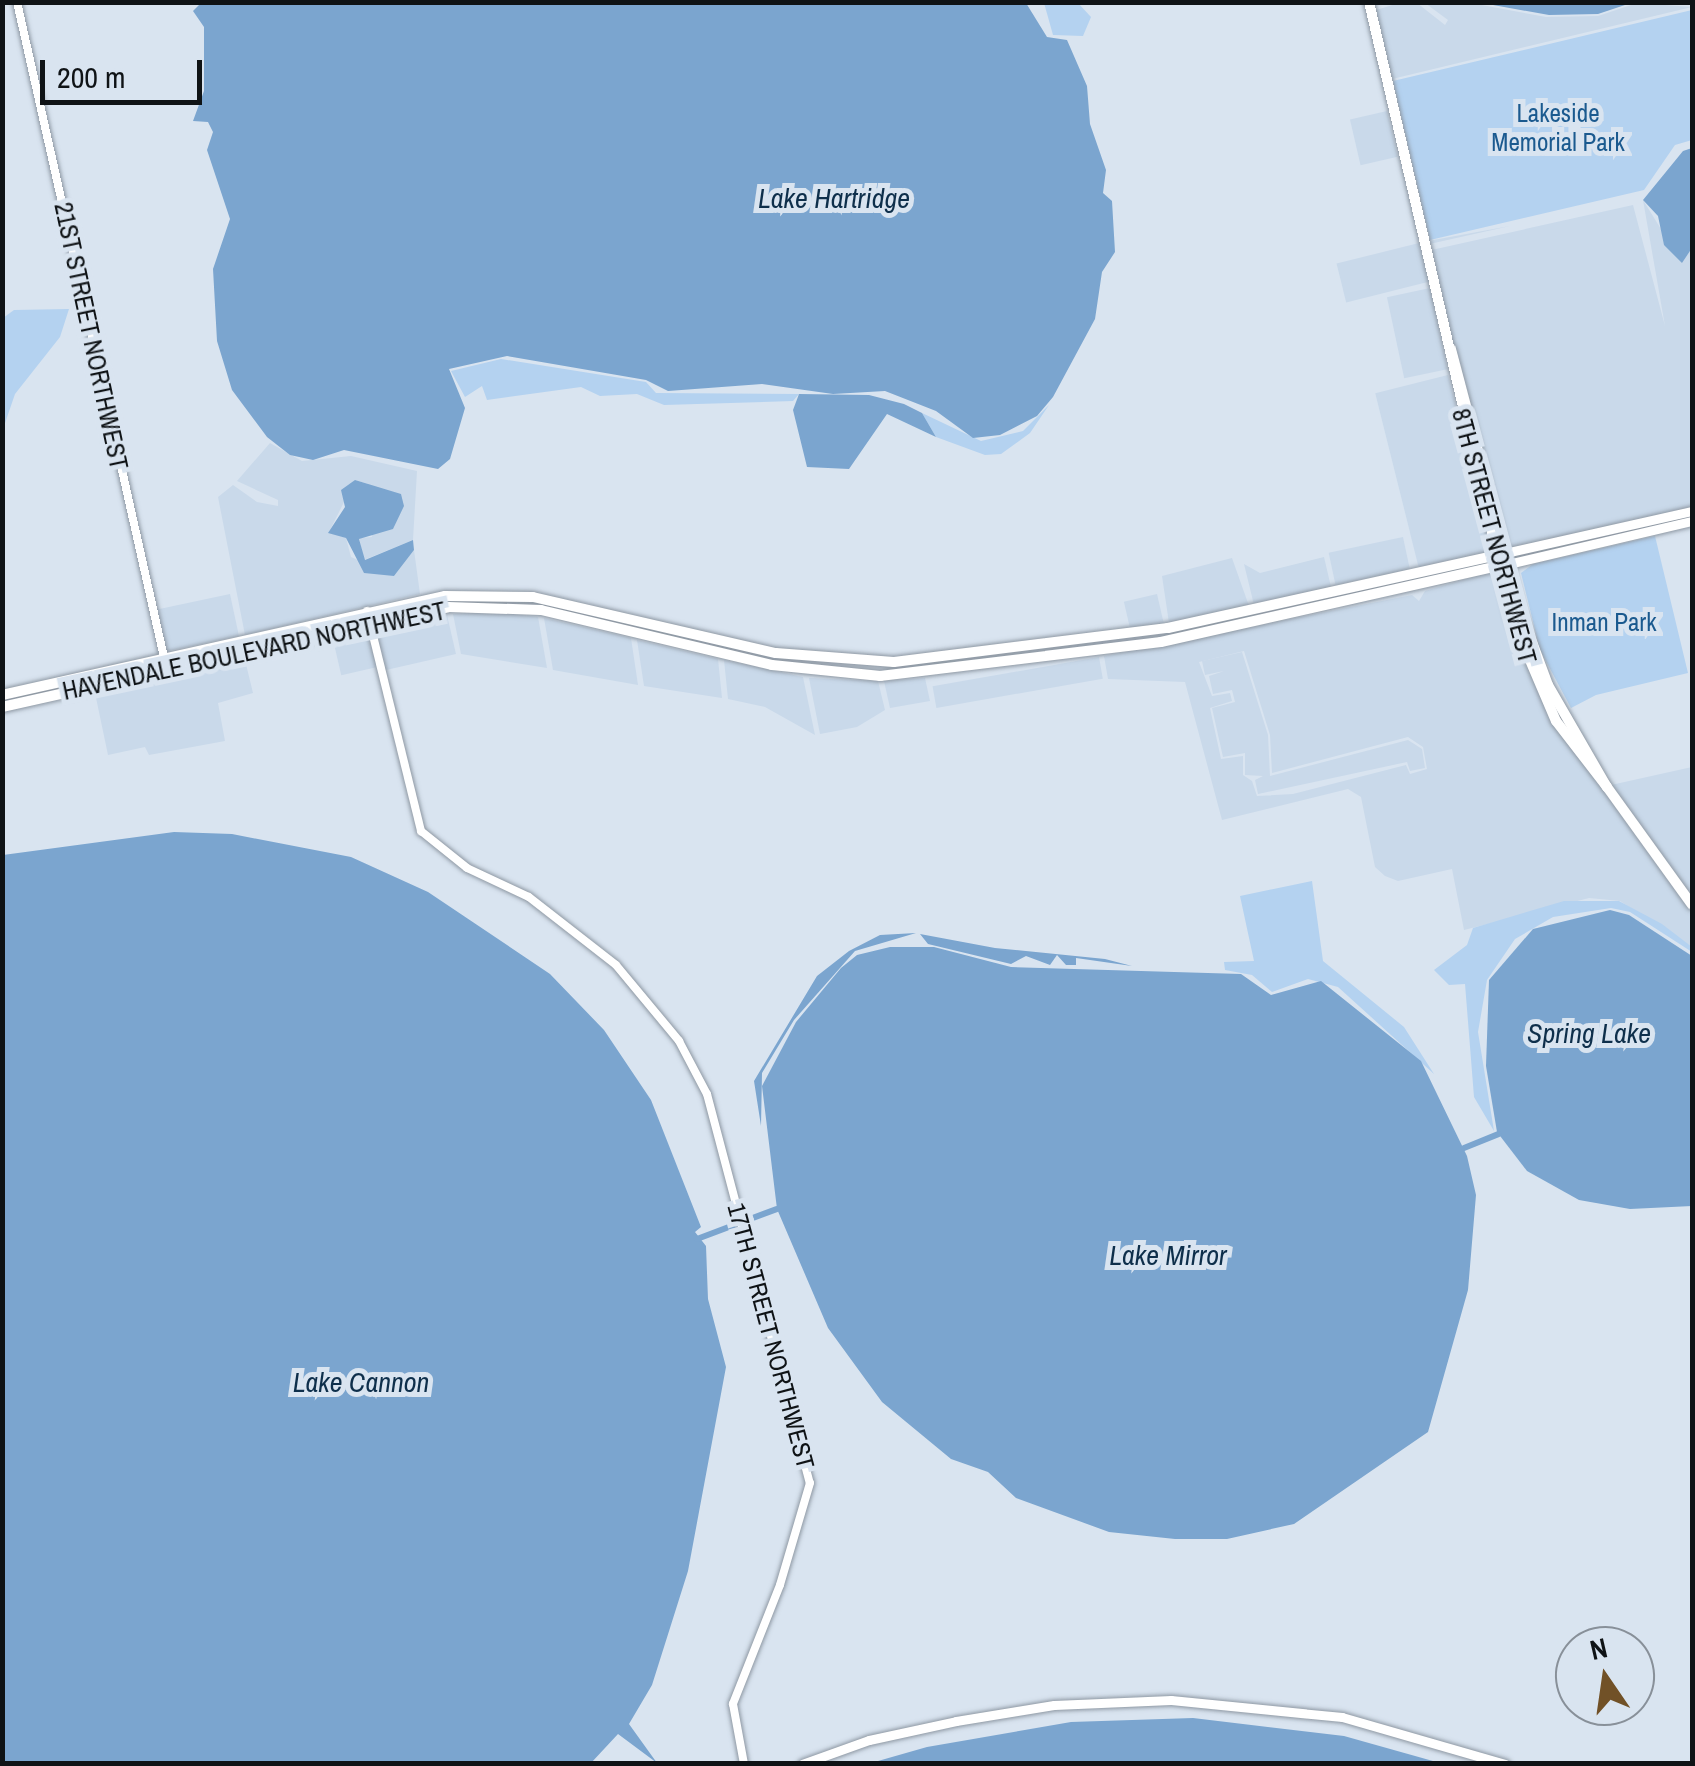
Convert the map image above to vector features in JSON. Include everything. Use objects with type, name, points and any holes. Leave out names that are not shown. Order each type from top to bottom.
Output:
[{"type":"main road","name":"8TH STREET NORTHWEST","points":[[1369,2],[1423,248],[1534,678],[1566,737],[1691,903]]},
{"type":"main road","name":"8TH STREET NORTHWEST","points":[[1454,370],[1472,416],[1502,560],[1524,626],[1562,714],[1607,787]]},
{"type":"main road","points":[[1502,560],[1692,511]]},
{"type":"main road","points":[[1502,560],[1692,521]]},
{"type":"main road","name":"HAVENDALE BOULEVARD NORTHWEST","points":[[368,617],[448,607],[514,606],[806,671],[880,676],[1100,652],[1407,588],[1502,560]]},
{"type":"main road","name":"HAVENDALE BOULEVARD NORTHWEST","points":[[2,707],[444,596],[533,597],[776,653],[865,663],[1123,635],[1502,560]]},
{"type":"main road","points":[[1335,591],[1338,603]]},
{"type":"main road","points":[[1252,610],[1256,622]]},
{"type":"main road","points":[[1100,652],[1123,635]]},
{"type":"main road","points":[[1062,657],[1103,638]]},
{"type":"main road","points":[[806,671],[865,663]]},
{"type":"main road","name":"HAVENDALE BOULEVARD NORTHWEST","points":[[2,695],[165,664]]},
{"type":"main road","points":[[1534,678],[1562,714]]},
{"type":"main road","points":[[802,1764],[869,1740],[956,1720],[1054,1706],[1171,1700],[1342,1717],[1505,1764]]},
{"type":"street","name":"21ST STREET NORTHWEST","points":[[18,2],[82,315],[165,664]]},
{"type":"street","name":"17TH STREET NORTHWEST","points":[[368,617],[416,823],[444,852],[530,897],[595,947],[648,1001],[701,1077],[810,1482],[780,1585],[733,1704],[744,1764]]},
{"type":"shaded area","name":"Lake Hartridge","points":[[201,3],[1026,3],[1047,37],[1067,40],[1087,86],[1090,124],[1106,170],[1103,193],[1112,201],[1115,252],[1102,272],[1095,319],[1053,397],[1037,416],[1000,435],[973,438],[936,411],[885,391],[833,394],[762,384],[668,391],[646,380],[507,356],[449,369],[465,408],[450,459],[438,469],[344,450],[313,460],[290,455],[267,437],[232,390],[217,341],[213,269],[230,219],[207,150],[213,132],[208,122],[193,121],[204,91],[204,27],[193,11]]},
{"type":"shaded area","points":[[1399,3],[1417,3],[1445,25],[1448,20],[1425,3],[1471,3],[1546,17],[1598,16],[1637,3],[1692,7],[1392,79],[1428,241],[1510,226],[1425,245],[1373,11]]},
{"type":"shaded area","points":[[1482,3],[1631,3],[1598,14],[1549,15]]},
{"type":"shaded area","points":[[1387,111],[1398,157],[1361,165],[1350,120]]},
{"type":"shaded area","points":[[1692,148],[1692,248],[1682,263],[1664,245],[1658,216],[1643,200],[1683,151]]},
{"type":"shaded area","points":[[1643,200],[1682,263],[1692,248],[1692,509],[1507,550],[1427,251],[1633,205],[1665,326]]},
{"type":"shaded area","points":[[1419,243],[1429,282],[1346,302],[1337,264]]},
{"type":"shaded area","points":[[1430,288],[1447,369],[1404,378],[1387,297]]},
{"type":"shaded area","points":[[1448,375],[1492,552],[1419,570],[1375,393]]},
{"type":"shaded area","points":[[799,394],[869,395],[904,404],[922,413],[936,437],[887,414],[849,469],[807,467],[793,410]]},
{"type":"shaded area","points":[[270,443],[302,461],[351,456],[417,471],[413,540],[364,560],[359,538],[372,537],[368,484],[355,480],[329,532],[346,538],[351,557],[394,576],[414,550],[420,594],[245,635],[218,497],[233,485],[257,502],[278,506],[278,500],[237,481]]},
{"type":"shaded area","points":[[355,480],[401,494],[404,506],[393,529],[359,539],[365,560],[413,540],[414,550],[394,576],[364,573],[346,538],[328,533],[345,507],[341,490]]},
{"type":"shaded area","points":[[1403,537],[1410,569],[1336,585],[1329,553]]},
{"type":"shaded area","points":[[1324,557],[1331,587],[1254,605],[1244,564],[1260,573]]},
{"type":"shaded area","points":[[1232,558],[1249,606],[1169,623],[1162,576]]},
{"type":"shaded area","points":[[1497,570],[1545,707],[1692,910],[1692,947],[1620,901],[1589,898],[1464,930],[1452,869],[1398,881],[1385,876],[1375,867],[1361,797],[1348,789],[1222,820],[1185,682],[1108,679],[1104,656],[1412,595],[1419,601],[1425,591]],"holes":[[[1244,651],[1270,735],[1272,773],[1408,737],[1423,747],[1427,769],[1410,774],[1406,765],[1293,794],[1257,796],[1252,781],[1243,775],[1243,756],[1221,759],[1210,708],[1232,701],[1230,693],[1212,696],[1199,662]]]},
{"type":"shaded area","points":[[230,594],[239,636],[164,652],[155,610]]},
{"type":"shaded area","points":[[1157,594],[1164,624],[1131,632],[1124,602]]},
{"type":"shaded area","points":[[499,612],[538,617],[547,668],[461,654],[453,614]]},
{"type":"shaded area","points":[[447,615],[456,654],[384,671],[375,632]]},
{"type":"shaded area","points":[[544,618],[631,638],[638,685],[553,670]]},
{"type":"shaded area","points":[[369,631],[377,667],[341,675],[333,639]]},
{"type":"shaded area","points":[[637,640],[718,659],[722,698],[644,686]]},
{"type":"shaded area","points":[[1242,652],[1268,735],[1270,776],[1408,740],[1422,749],[1425,768],[1410,771],[1407,762],[1258,794],[1255,780],[1263,776],[1245,775],[1245,753],[1223,757],[1212,708],[1235,702],[1232,690],[1213,694],[1209,676],[1224,671],[1205,675],[1202,661]]},
{"type":"shaded area","points":[[1099,657],[1103,679],[936,708],[933,686]]},
{"type":"shaded area","points":[[245,660],[253,693],[218,703],[225,741],[149,755],[145,747],[108,755],[95,693]]},
{"type":"shaded area","points":[[724,660],[803,677],[815,735],[765,707],[728,699]]},
{"type":"shaded area","points":[[809,678],[878,681],[885,710],[857,727],[820,734]]},
{"type":"shaded area","points":[[925,678],[930,701],[890,708],[884,681]]},
{"type":"shaded area","points":[[1692,767],[1692,900],[1611,785]]},
{"type":"shaded area","name":"Lake Cannon","points":[[174,832],[232,834],[351,857],[428,892],[550,974],[604,1030],[651,1100],[701,1227],[695,1232],[706,1246],[708,1299],[726,1367],[688,1571],[652,1685],[629,1724],[657,1763],[618,1734],[591,1763],[3,1763],[3,855]]},
{"type":"shaded area","name":"Spring Lake","points":[[1610,910],[1629,915],[1692,956],[1692,1206],[1630,1209],[1579,1200],[1527,1171],[1497,1132],[1486,1066],[1489,980],[1533,929]]},
{"type":"shaded area","points":[[916,933],[855,951],[794,1020],[762,1073],[761,1126],[754,1081],[817,976],[849,951],[880,935]]},
{"type":"shaded area","points":[[920,934],[1132,966],[1076,958],[1076,965],[1066,965],[1057,955],[1050,965],[1026,956],[1011,964],[928,944]]},
{"type":"shaded area","name":"Lake Mirror","points":[[890,947],[934,947],[1011,967],[1241,974],[1271,995],[1321,981],[1421,1061],[1467,1156],[1476,1195],[1468,1290],[1428,1432],[1294,1524],[1227,1539],[1175,1539],[1109,1532],[1016,1498],[988,1472],[951,1459],[882,1402],[828,1328],[777,1209],[762,1086],[796,1022],[841,968],[857,955]]},
{"type":"shaded area","points":[[1193,1718],[1344,1736],[1440,1763],[871,1763],[927,1747],[1071,1722]]},
{"type":"green space","points":[[1044,3],[1078,3],[1091,17],[1083,36],[1053,35]]},
{"type":"green space","name":"Lakeside Memorial Park","points":[[1692,10],[1692,140],[1675,145],[1644,190],[1430,240],[1393,81]]},
{"type":"green space","points":[[69,309],[60,337],[15,394],[3,429],[3,318],[14,310]]},
{"type":"green space","points":[[501,359],[646,382],[656,393],[799,394],[793,401],[664,405],[637,394],[600,396],[581,387],[487,400],[482,386],[465,397],[451,371]]},
{"type":"green space","points":[[1049,405],[1030,433],[1001,454],[985,455],[936,437],[922,413],[981,441],[1023,431]]},
{"type":"green space","name":"Inman Park","points":[[1655,536],[1688,673],[1596,695],[1571,708],[1540,650],[1521,573],[1533,564]]},
{"type":"green space","points":[[1312,881],[1323,961],[1404,1027],[1434,1074],[1338,987],[1308,979],[1272,992],[1252,975],[1225,970],[1224,962],[1254,961],[1240,896]]},
{"type":"green space","points":[[1564,901],[1619,901],[1662,924],[1692,947],[1692,952],[1630,912],[1611,908],[1553,917],[1515,939],[1487,980],[1478,1032],[1494,1131],[1474,1097],[1465,984],[1449,985],[1434,970],[1467,945],[1473,928]]},
{"type":"waterway","points":[[1464,1148],[1498,1134]]},
{"type":"waterway","points":[[697,1239],[777,1209]]}]
